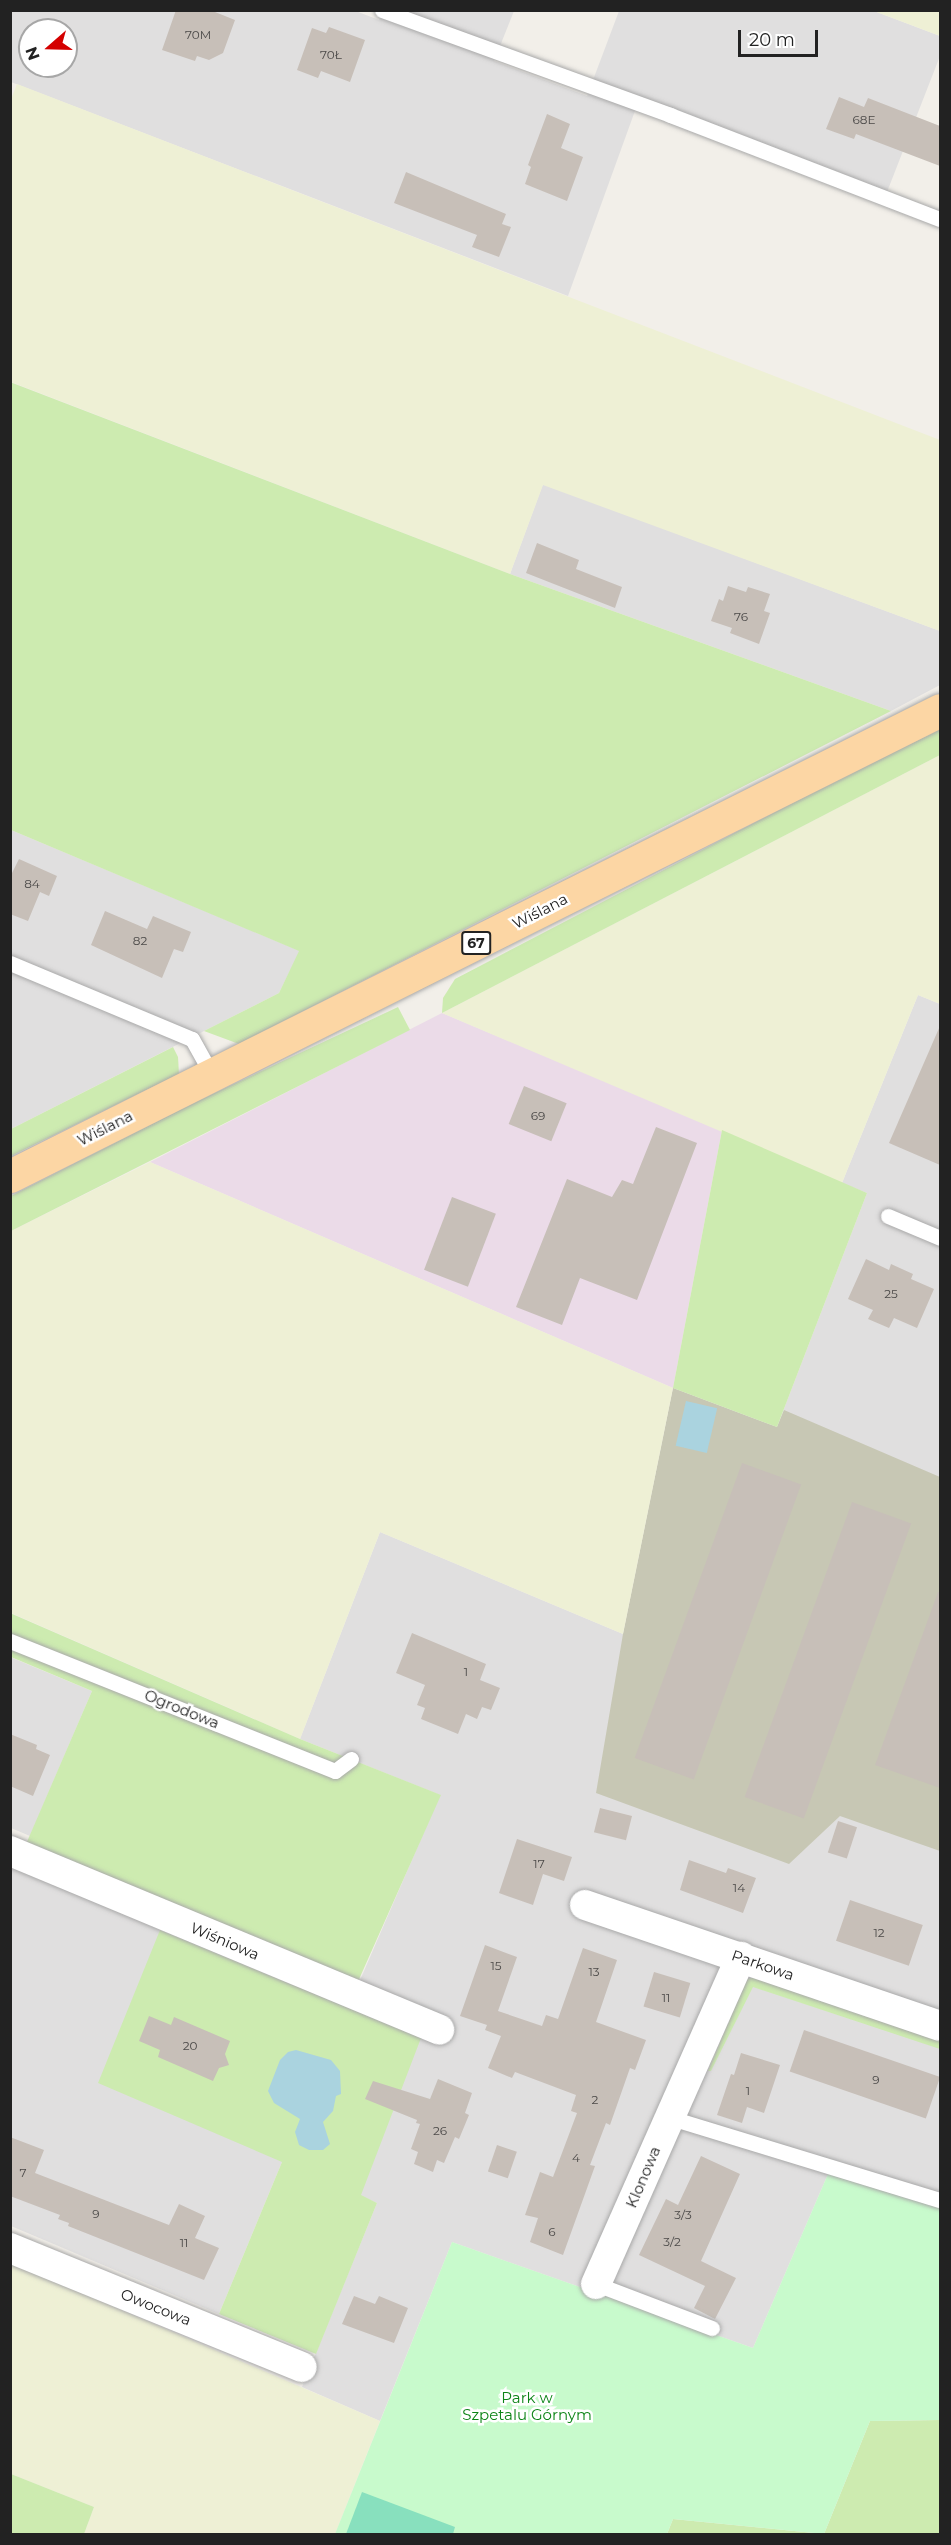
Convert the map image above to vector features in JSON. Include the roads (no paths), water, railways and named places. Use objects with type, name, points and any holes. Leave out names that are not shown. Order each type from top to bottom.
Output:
[{"type":"main road","name":"Wiślana","points":[[10,1176],[940,710]]},
{"type":"street","name":"Wiśniowa","points":[[10,1851],[439,2030]]},
{"type":"street","name":"Parkowa","points":[[585,1905],[940,2026]]},
{"type":"street","name":"Klonowa","points":[[596,2284],[668,2117],[741,1957]]},
{"type":"street","name":"Owocowa","points":[[10,2248],[303,2367]]},
{"type":"lane","points":[[382,10],[670,115],[940,219]]},
{"type":"lane","points":[[10,963],[192,1039],[212,1075]]},
{"type":"lane","points":[[888,1216],[940,1238]]},
{"type":"lane","name":"Ogrodowa","points":[[10,1641],[335,1771],[351,1759]]},
{"type":"lane","points":[[668,2117],[940,2200]]},
{"type":"lane","name":"Klonowa","points":[[596,2284],[711,2328]]},
{"type":"water","points":[[686,1401],[717,1408],[707,1453],[676,1446]]},
{"type":"water","points":[[296,2050],[331,2060],[340,2071],[341,2094],[336,2096],[333,2111],[323,2122],[330,2144],[323,2150],[309,2150],[299,2145],[295,2132],[300,2119],[274,2103],[268,2091],[280,2060],[288,2052]]},
{"type":"park label","name":"Park w Szpetalu Górnym","points":[[527,2406]]}]
